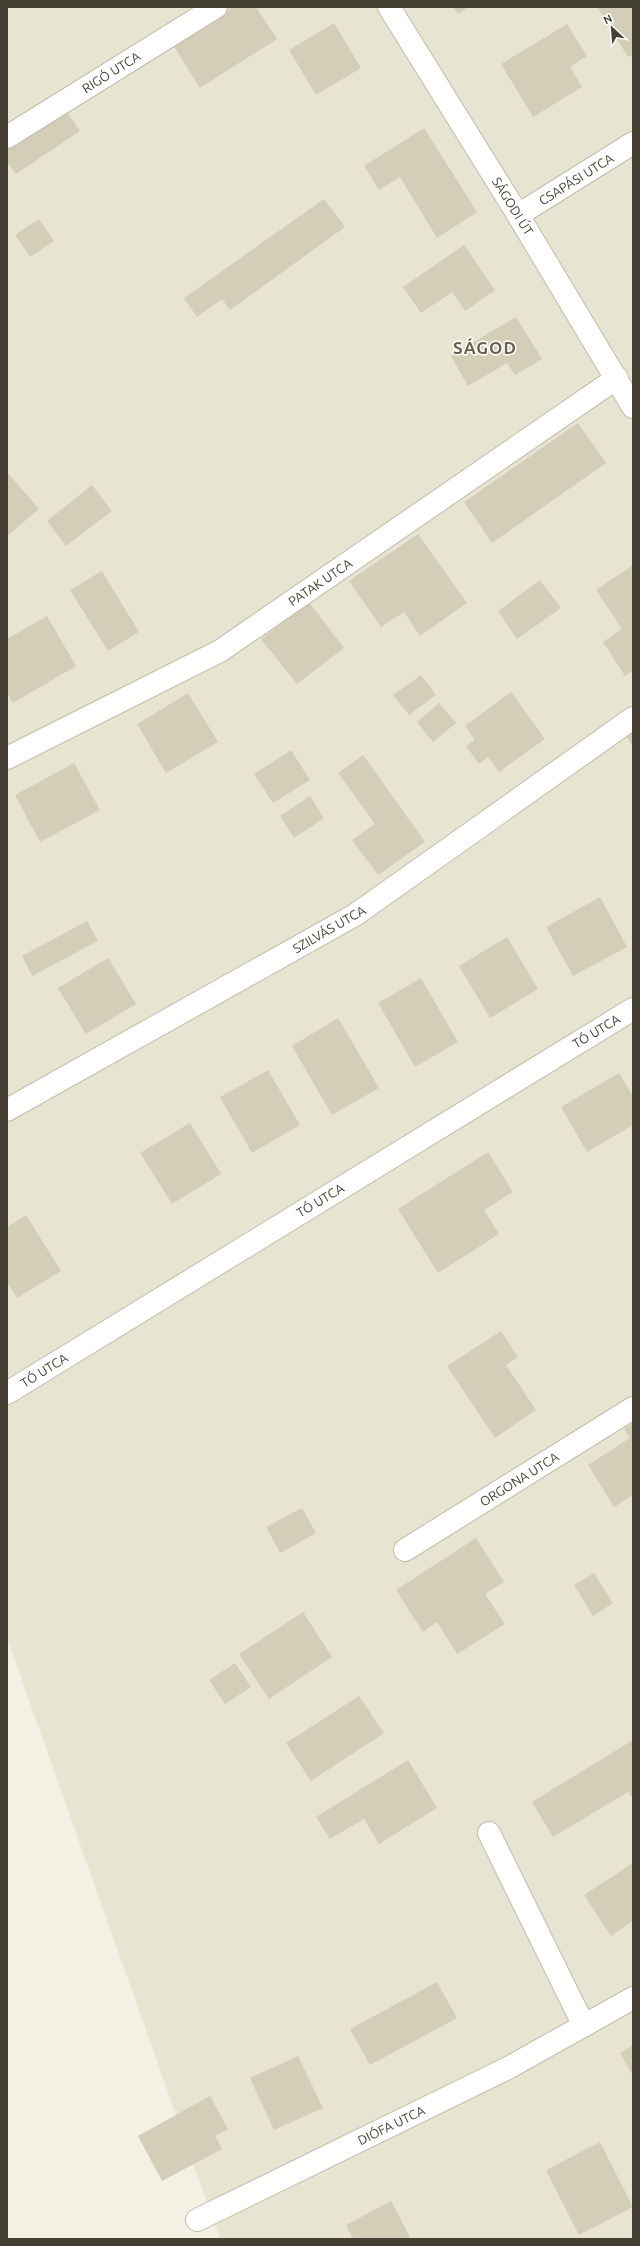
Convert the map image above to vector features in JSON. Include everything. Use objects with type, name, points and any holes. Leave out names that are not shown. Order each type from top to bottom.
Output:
[{"type":"street","name":"RIGÓ UTCA","points":[[7,137],[216,7]]},
{"type":"street","name":"SÁGODI ÚT","points":[[389,7],[518,215],[633,407]]},
{"type":"street","name":"CSAPÁSI UTCA","points":[[518,215],[633,143]]},
{"type":"street","name":"PATAK UTCA","points":[[7,758],[220,650],[616,378]]},
{"type":"street","name":"SZILVÁS UTCA","points":[[7,1110],[356,915],[633,718]]},
{"type":"street","name":"TÓ UTCA","points":[[7,1392],[633,1009]]},
{"type":"street","name":"ORGONA UTCA","points":[[405,1550],[633,1408]]},
{"type":"street","points":[[489,1833],[584,2026]]},
{"type":"street","name":"DIÓFA UTCA","points":[[197,2220],[508,2068],[633,1998]]},
{"type":"shaded area","points":[[7,7],[633,7],[633,2239],[220,2239],[7,1638]]},
{"type":"building","points":[[233,7],[256,7],[277,39],[200,88],[173,45]]},
{"type":"building","points":[[453,7],[468,7],[458,14]]},
{"type":"building","points":[[597,7],[633,7],[633,55],[628,57]]},
{"type":"building","points":[[334,23],[361,68],[316,95],[289,50]]},
{"type":"building","points":[[567,24],[587,56],[570,67],[582,87],[533,117],[501,64]]},
{"type":"building","points":[[66,110],[80,131],[16,174],[7,162],[7,150]]},
{"type":"building","points":[[424,128],[477,212],[437,238],[400,177],[379,190],[364,166]]},
{"type":"building","points":[[324,199],[345,227],[230,310],[222,299],[197,317],[184,298]]},
{"type":"building","points":[[39,219],[54,241],[30,257],[15,235]]},
{"type":"building","points":[[464,245],[495,290],[465,311],[452,292],[421,313],[403,287]]},
{"type":"building","points":[[516,317],[542,359],[515,375],[507,363],[468,386],[451,356]]},
{"type":"building","points":[[578,423],[606,463],[492,543],[464,502]]},
{"type":"building","points":[[7,472],[39,509],[7,536]]},
{"type":"building","points":[[92,485],[112,511],[66,546],[47,521]]},
{"type":"building","points":[[418,534],[467,603],[420,636],[404,612],[381,627],[349,581]]},
{"type":"building","points":[[633,565],[633,671],[625,676],[603,642],[622,629],[596,590]]},
{"type":"building","points":[[102,571],[139,632],[108,651],[70,590]]},
{"type":"building","points":[[540,580],[561,608],[517,639],[498,611]]},
{"type":"building","points":[[309,602],[344,648],[297,684],[261,639]]},
{"type":"building","points":[[47,616],[76,666],[13,703],[7,692],[7,639]]},
{"type":"building","points":[[421,675],[436,695],[409,715],[393,695]]},
{"type":"building","points":[[511,692],[545,739],[499,772],[488,757],[479,764],[466,746],[475,740],[465,726]]},
{"type":"building","points":[[188,693],[218,742],[166,773],[137,724]]},
{"type":"building","points":[[439,703],[456,723],[433,742],[417,722]]},
{"type":"building","points":[[633,728],[633,747],[625,734]]},
{"type":"building","points":[[291,750],[310,780],[273,803],[254,774]]},
{"type":"building","points":[[363,755],[425,842],[378,875],[352,840],[375,824],[338,773]]},
{"type":"building","points":[[74,763],[100,810],[40,842],[15,795]]},
{"type":"building","points":[[310,796],[324,818],[294,838],[280,816]]},
{"type":"building","points":[[600,897],[627,947],[573,976],[546,927]]},
{"type":"building","points":[[87,921],[98,941],[32,976],[22,956]]},
{"type":"building","points":[[507,937],[538,989],[490,1018],[459,966]]},
{"type":"building","points":[[108,958],[136,1004],[86,1034],[58,988]]},
{"type":"building","points":[[421,978],[458,1042],[415,1067],[378,1003]]},
{"type":"building","points":[[338,1018],[379,1088],[332,1115],[292,1046]]},
{"type":"building","points":[[268,1070],[300,1125],[252,1153],[220,1097]]},
{"type":"building","points":[[619,1073],[633,1096],[633,1125],[587,1152],[561,1107]]},
{"type":"building","points":[[190,1123],[221,1174],[172,1204],[140,1153]]},
{"type":"building","points":[[488,1152],[513,1192],[484,1210],[499,1234],[438,1273],[398,1209]]},
{"type":"building","points":[[26,1215],[61,1271],[17,1298],[7,1282],[7,1227]]},
{"type":"building","points":[[501,1331],[518,1357],[506,1365],[536,1410],[495,1438],[447,1366]]},
{"type":"building","points":[[633,1423],[633,1495],[614,1507],[588,1465],[630,1438],[624,1429]]},
{"type":"building","points":[[302,1508],[316,1533],[280,1553],[266,1527]]},
{"type":"building","points":[[476,1538],[504,1582],[485,1594],[505,1624],[457,1654],[437,1622],[423,1632],[396,1590]]},
{"type":"building","points":[[594,1573],[613,1603],[593,1616],[574,1585]]},
{"type":"building","points":[[303,1612],[332,1657],[269,1699],[239,1654]]},
{"type":"building","points":[[235,1663],[251,1687],[225,1704],[209,1680]]},
{"type":"building","points":[[359,1696],[384,1733],[311,1781],[286,1743]]},
{"type":"building","points":[[633,1740],[633,1799],[628,1792],[553,1837],[532,1802]]},
{"type":"building","points":[[408,1760],[437,1808],[379,1844],[364,1819],[330,1839],[316,1817]]},
{"type":"building","points":[[633,1863],[633,1921],[611,1936],[584,1895]]},
{"type":"building","points":[[437,1982],[457,2018],[370,2065],[350,2029]]},
{"type":"building","points":[[633,2045],[633,2076],[620,2053]]},
{"type":"building","points":[[298,2056],[323,2108],[274,2130],[250,2078]]},
{"type":"building","points":[[210,2096],[228,2129],[215,2136],[222,2149],[162,2181],[138,2136]]},
{"type":"building","points":[[600,2142],[633,2207],[579,2235],[546,2170]]},
{"type":"building","points":[[391,2201],[411,2239],[353,2239],[346,2225]]},
{"type":"district","name":"SÁGOD","points":[[485,347]]}]
